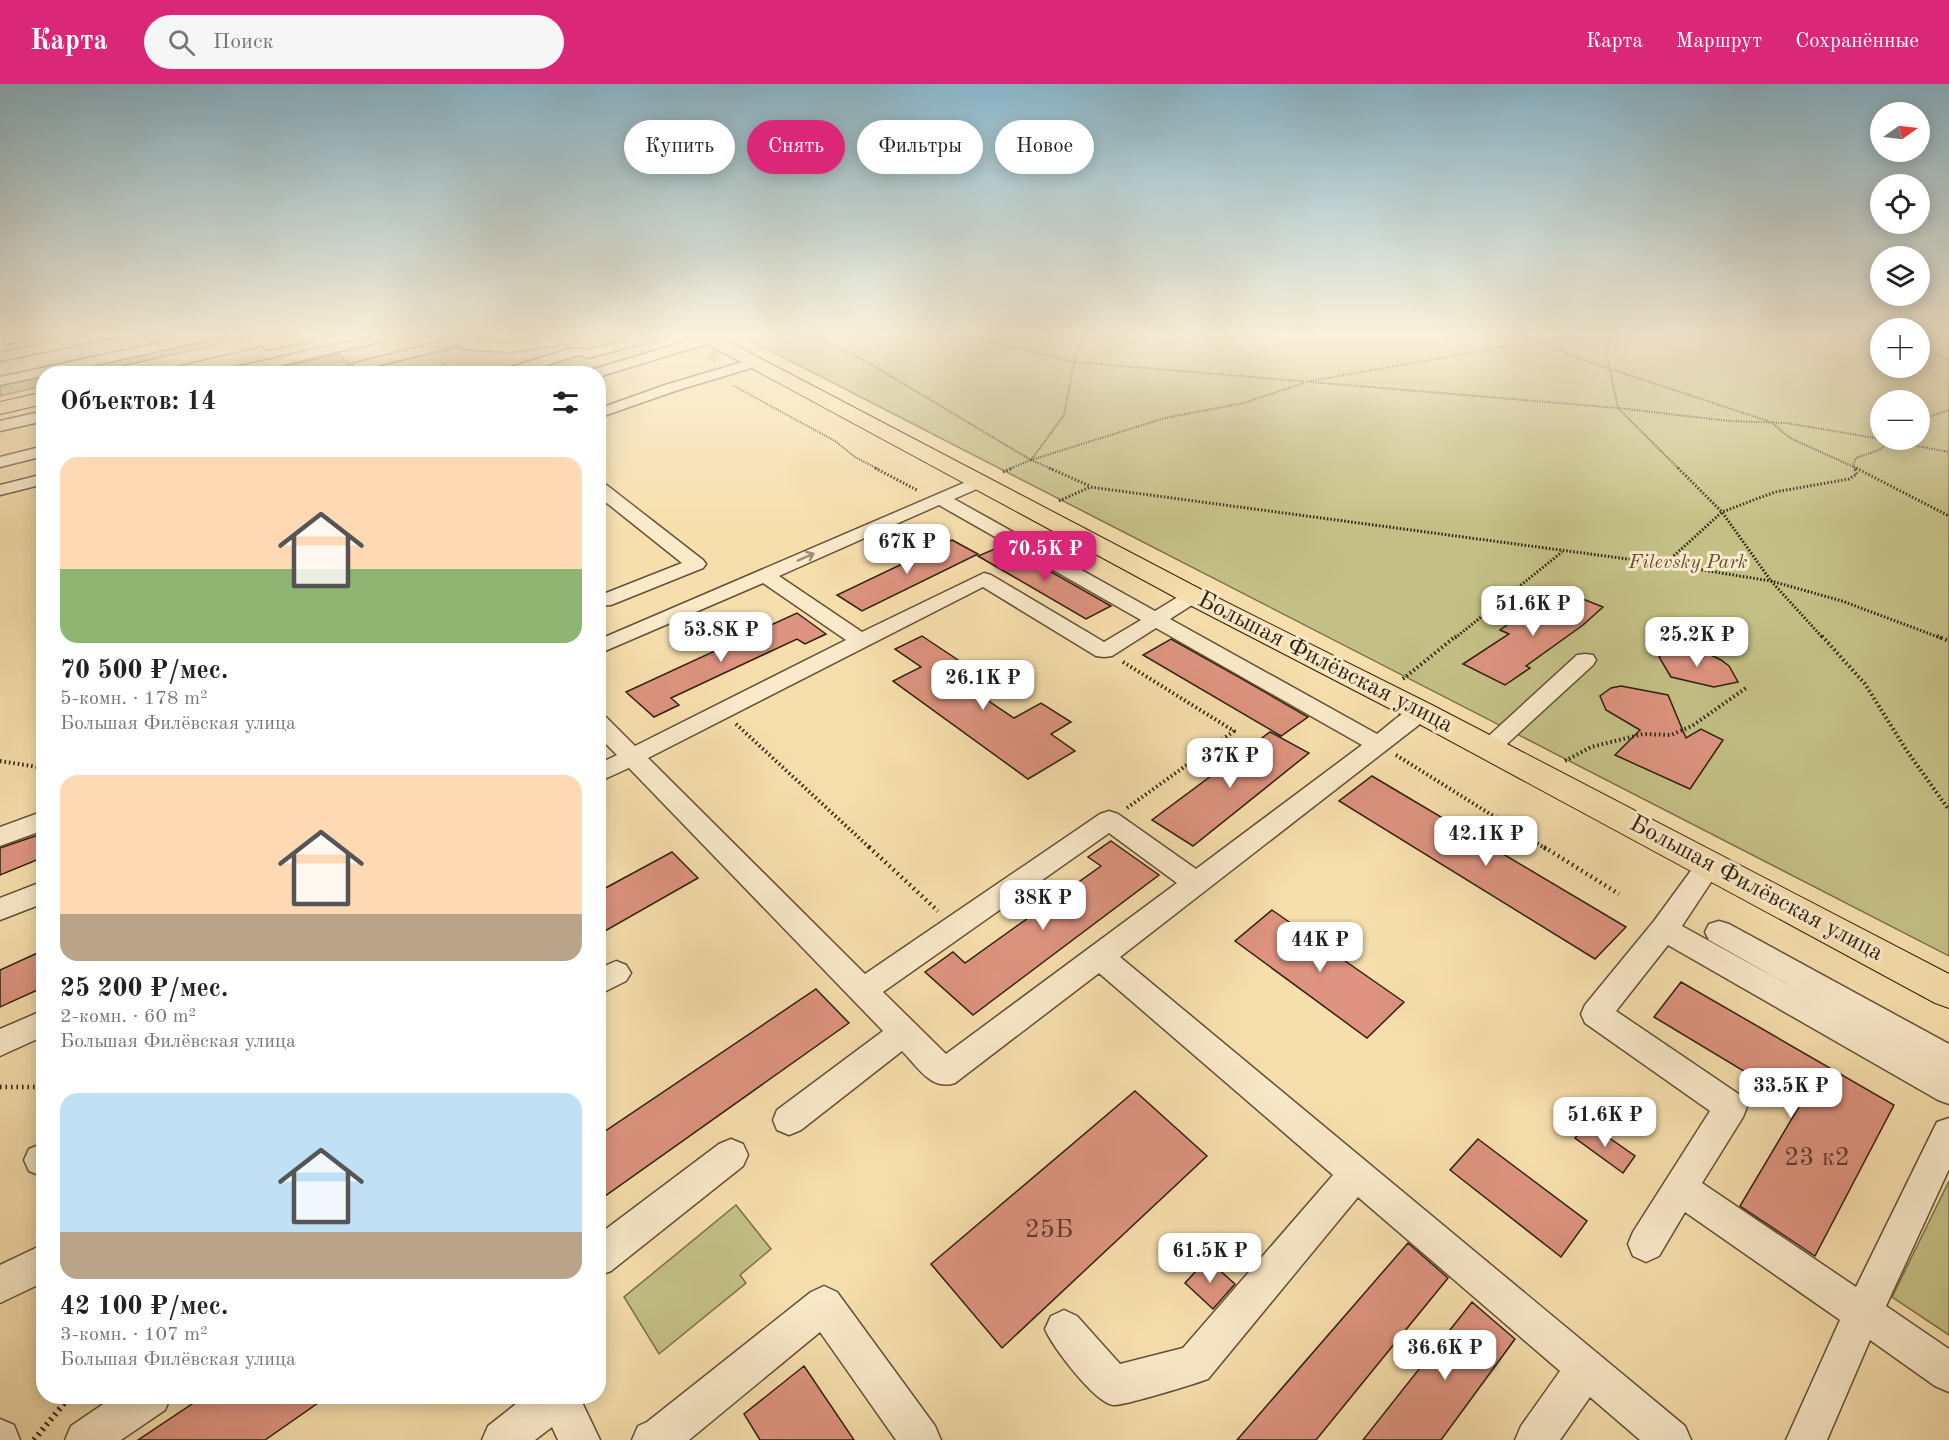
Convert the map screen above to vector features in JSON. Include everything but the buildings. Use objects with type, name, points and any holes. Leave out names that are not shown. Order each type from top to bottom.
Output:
[{"type":"main road","name":"Большая Филёвская улица","points":[[820,397],[988,477],[1193,596],[1421,712],[1949,992]]},
{"type":"main road","points":[[0,408],[36,400]]},
{"type":"street","points":[[606,411],[647,397]]},
{"type":"street","points":[[0,426],[36,418]]},
{"type":"street","points":[[0,462],[36,453]]},
{"type":"street","points":[[606,644],[988,477]]},
{"type":"street","points":[[0,490],[36,481]]},
{"type":"street","points":[[606,493],[696,564],[606,602]]},
{"type":"street","points":[[939,498],[1378,744]]},
{"type":"street","points":[[764,575],[861,641]]},
{"type":"street","points":[[606,770],[984,579],[1104,651],[1193,596]]},
{"type":"street","points":[[1489,748],[1585,660]]},
{"type":"street","points":[[606,730],[944,1073],[1421,712]]},
{"type":"street","points":[[864,990],[1109,820],[1196,883]]},
{"type":"street","points":[[0,837],[36,823]]},
{"type":"street","points":[[1646,1244],[1731,1107],[1596,1014],[1664,929],[1710,864]]},
{"type":"street","points":[[0,909],[36,894]]},
{"type":"street","points":[[1664,929],[1949,1090]]},
{"type":"street","points":[[1719,932],[1949,1060]]},
{"type":"street","points":[[1100,957],[1671,1440]]},
{"type":"street","points":[[0,1043],[36,1026]]},
{"type":"street","points":[[789,1120],[905,1031]]},
{"type":"street","points":[[1806,1440],[1863,1313],[1949,1133]]},
{"type":"street","points":[[606,1252],[731,1155]]},
{"type":"street","points":[[1064,1329],[1113,1385],[1194,1365],[1356,1173]]},
{"type":"street","points":[[1680,1188],[1949,1372]]},
{"type":"street","points":[[0,1285],[36,1266]]},
{"type":"street","points":[[657,1439],[824,1305],[921,1440]]},
{"type":"street","points":[[1536,1440],[1587,1368]]},
{"type":"street","points":[[84,1440],[139,1404]]},
{"type":"street","points":[[502,1440],[548,1404]]},
{"type":"street","points":[[561,1404],[580,1440]]},
{"type":"path","points":[[756,397],[835,441],[855,457],[914,489],[939,498]]},
{"type":"path","points":[[926,397],[1031,460],[1090,487],[1665,564],[1771,581],[1842,601],[1949,641]]},
{"type":"path","points":[[1031,460],[1064,415],[1067,397]]},
{"type":"path","points":[[988,477],[1031,460],[1165,418],[1244,403],[1261,397]]},
{"type":"path","points":[[1489,397],[1618,408],[1729,421],[1771,422],[1870,437]]},
{"type":"path","points":[[1616,397],[1618,408],[1722,512],[1771,581],[1865,684],[1905,748],[1949,810]]},
{"type":"path","points":[[1698,397],[1771,422],[1790,438],[1827,453],[1949,516]]},
{"type":"path","points":[[1930,417],[1949,410]]},
{"type":"path","points":[[1930,448],[1949,452]]},
{"type":"path","points":[[1665,564],[1722,512],[1774,492],[1849,479],[1857,474],[1853,465],[1856,458],[1879,450]]},
{"type":"path","points":[[1059,501],[1090,487]]},
{"type":"path","points":[[1397,683],[1562,552]]},
{"type":"path","points":[[1104,651],[1234,731],[1109,820]]},
{"type":"path","points":[[1569,757],[1591,747],[1643,734],[1671,735],[1692,726],[1746,688]]},
{"type":"path","points":[[723,712],[955,927]]},
{"type":"path","points":[[1378,744],[1619,894]]},
{"type":"path","points":[[0,760],[36,767]]},
{"type":"path","points":[[0,1087],[36,1087]]},
{"type":"path","points":[[34,1440],[63,1404]]},
{"type":"green space","name":"Filevsky Park","points":[[861,397],[1870,397],[1870,450],[1930,450],[1930,397],[1949,397],[1949,956]]},
{"type":"green space","points":[[1949,1181],[1949,1335],[1892,1297]]},
{"type":"green space","points":[[736,1205],[771,1249],[740,1275],[746,1283],[659,1354],[624,1297]]}]
